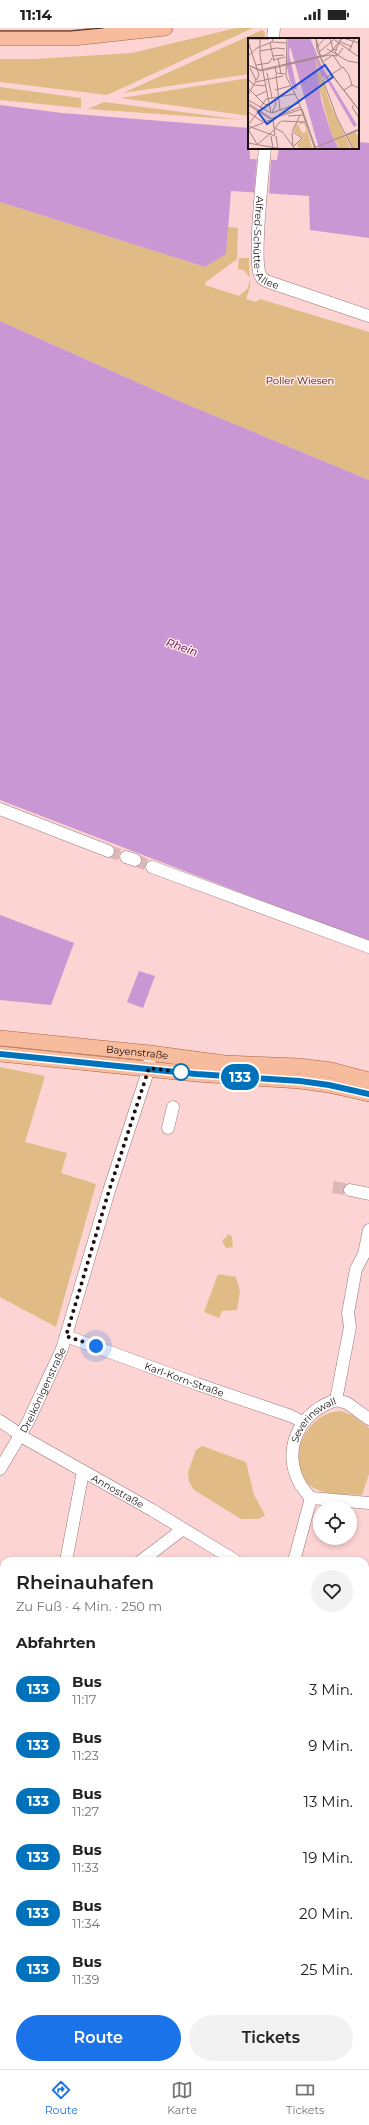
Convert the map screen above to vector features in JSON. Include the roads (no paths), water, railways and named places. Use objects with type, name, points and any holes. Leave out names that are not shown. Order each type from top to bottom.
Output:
[{"type":"main road","points":[[0,38],[73,38],[165,28]]},
{"type":"main road","name":"Bayenstraße","points":[[0,1038],[149,1061],[196,1074],[267,1078],[315,1083],[369,1094]]},
{"type":"main road","name":"Bayenstraße","points":[[0,1054],[299,1066],[330,1070],[369,1080]]},
{"type":"street","points":[[273,38],[274,28]]},
{"type":"street","name":"Alfred-Schütte-Allee","points":[[264,152],[259,270],[262,278],[269,282],[369,316]]},
{"type":"street","points":[[0,809],[108,851]]},
{"type":"street","points":[[152,867],[369,947]]},
{"type":"street","name":"Dreikönigenstraße","points":[[0,1469],[21,1434],[49,1378],[66,1336],[149,1061]]},
{"type":"street","points":[[168,1128],[173,1107]]},
{"type":"street","points":[[350,1190],[369,1194]]},
{"type":"street","name":"Severinswall","points":[[311,1498],[300,1485],[292,1467],[293,1446],[303,1422],[317,1407],[336,1400],[350,1327],[348,1313],[356,1269],[364,1254],[369,1230]]},
{"type":"street","name":"Karl-Korn-Straße","points":[[66,1336],[197,1384],[291,1416],[303,1422]]},
{"type":"street","points":[[336,1400],[347,1403],[369,1419]]},
{"type":"street","name":"Annostraße","points":[[0,1421],[83,1472],[229,1557]]},
{"type":"street","points":[[67,1557],[83,1472]]},
{"type":"street","points":[[295,1557],[311,1498],[369,1503]]},
{"type":"street","points":[[146,1557],[182,1529]]},
{"type":"water","points":[[0,105],[62,113],[248,128],[248,149],[250,149],[250,159],[277,160],[279,149],[359,149],[359,142],[369,143],[369,238],[310,230],[309,196],[231,191],[226,254],[205,267],[0,202]]},
{"type":"water","name":"Rhein","points":[[0,321],[179,401],[369,480],[369,942],[0,800]]},
{"type":"water","points":[[0,915],[74,943],[51,1005],[0,1000]]},
{"type":"water","points":[[139,971],[155,976],[143,1008],[127,1002]]},
{"type":"tunnel","points":[[108,851],[126,857]]},
{"type":"tunnel","points":[[135,860],[152,867]]},
{"type":"tunnel","points":[[333,1187],[350,1190]]},
{"type":"tram line","points":[[0,31],[71,31],[103,28]]},
{"type":"park label","name":"Poller Wiesen","points":[[300,380]]}]
